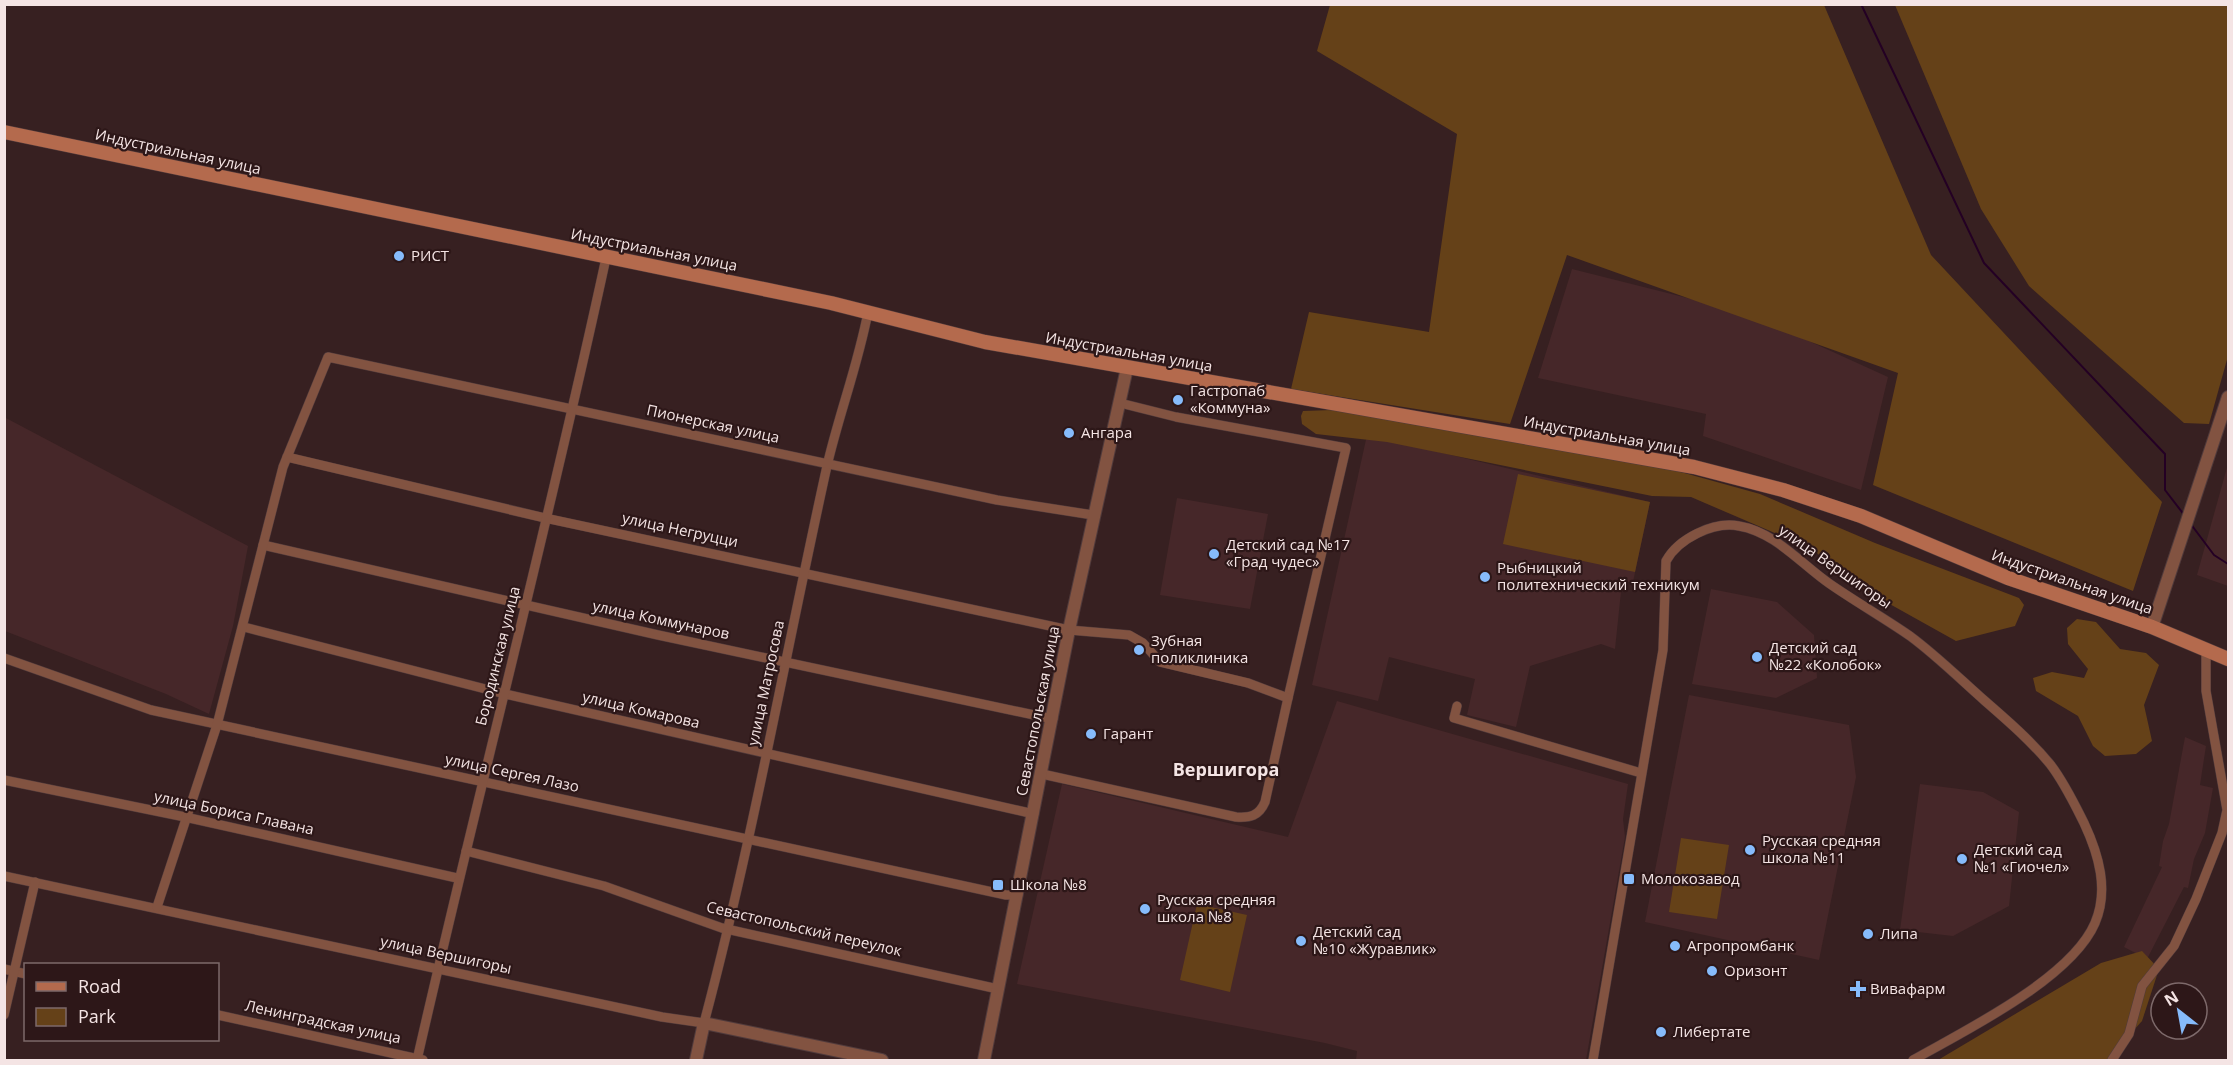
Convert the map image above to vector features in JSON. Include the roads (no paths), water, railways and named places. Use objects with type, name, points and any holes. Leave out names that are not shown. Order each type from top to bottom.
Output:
[{"type":"main road","name":"Индустриальная улица","points":[[4,132],[868,312],[985,342],[1694,467],[1783,490],[1861,516],[2007,578],[2152,627],[2229,659]]},
{"type":"street","name":"Бородинская улица","points":[[419,1060],[457,878],[466,851],[527,606],[545,518],[573,409],[606,258]]},
{"type":"street","name":"улица Матросова","points":[[696,1060],[749,841],[765,755],[787,663],[828,465],[861,348],[868,312]]},
{"type":"street","name":"Пионерская улица","points":[[287,457],[328,357],[997,501],[1093,515]]},
{"type":"street","name":"Севастопольская улица","points":[[987,1058],[998,989],[1069,630],[1127,368]]},
{"type":"street","points":[[2152,627],[2229,396]]},
{"type":"street","points":[[1042,774],[1236,817],[1254,816],[1262,810],[1346,448],[1176,417],[1120,403]]},
{"type":"street","name":"улица Негруцци","points":[[287,457],[545,518],[1069,630],[1129,635],[1143,642],[1160,662],[1248,683],[1288,698]]},
{"type":"street","points":[[157,907],[217,725],[287,457]]},
{"type":"street","name":"улица Вершигоры","points":[[1593,1060],[1663,650],[1666,561],[1671,551],[1684,542],[1714,527],[1729,524],[1752,530],[1784,547],[1828,583],[1909,636],[1950,668],[2027,739],[2051,765],[2072,799],[2090,836],[2098,860],[2103,895],[2095,923],[2084,943],[2063,966],[1990,1016],[1912,1060]]},
{"type":"street","name":"улица Коммунаров","points":[[263,546],[787,663],[1053,719]]},
{"type":"street","name":"улица Комарова","points":[[244,627],[505,694],[765,755],[1034,814]]},
{"type":"street","points":[[2112,1060],[2129,1034],[2142,986],[2174,946],[2196,899],[2225,824],[2227,810],[2206,692],[2206,651]]},
{"type":"street","name":"улица Сергея Лазо","points":[[4,658],[151,710],[749,841],[1006,895],[1018,895]]},
{"type":"street","points":[[1457,706],[1454,718],[1641,773]]},
{"type":"street","name":"улица Бориса Главана","points":[[4,780],[185,817],[457,878]]},
{"type":"street","name":"Севастопольский переулок","points":[[466,851],[604,886],[729,930],[998,989]]},
{"type":"street","name":"улица Вершигоры","points":[[4,876],[157,907],[437,969],[882,1060]]},
{"type":"street","points":[[4,1015],[9,970],[35,882]]},
{"type":"street","points":[[9,970],[24,974]]},
{"type":"street","name":"Ленинградская улица","points":[[219,1015],[419,1060]]},
{"type":"waterway","points":[[1861,4],[1984,263],[2165,454],[2165,490],[2185,516]]},
{"type":"waterway","points":[[2190,523],[2214,555],[2228,564]]},
{"type":"place","name":"РИСТ","points":[[399,256]]},
{"type":"place","name":"Гастропаб «Коммуна»","points":[[1178,400]]},
{"type":"place","name":"Ангара","points":[[1069,433]]},
{"type":"place","name":"Детский сад №17 «Град чудес»","points":[[1214,554]]},
{"type":"place","name":"Рыбницкий политехнический техникум","points":[[1485,577]]},
{"type":"place","name":"Зубная поликлиника","points":[[1139,650]]},
{"type":"place","name":"Детский сад №22 «Колобок»","points":[[1757,657]]},
{"type":"place","name":"Гарант","points":[[1091,734]]},
{"type":"place","name":"Русская средняя школа №11","points":[[1750,850]]},
{"type":"place","name":"Детский сад №1 «Гиочел»","points":[[1962,859]]},
{"type":"place","name":"Молокозавод","points":[[1629,879]]},
{"type":"place","name":"Школа №8","points":[[998,885]]},
{"type":"place","name":"Русская средняя школа №8","points":[[1145,909]]},
{"type":"place","name":"Липа","points":[[1868,934]]},
{"type":"place","name":"Детский сад №10 «Журавлик»","points":[[1301,941]]},
{"type":"place","name":"Агропромбанк","points":[[1675,946]]},
{"type":"place","name":"Оризонт","points":[[1712,971]]},
{"type":"place","name":"Вивафарм","points":[[1858,989]]},
{"type":"place","name":"Либертате","points":[[1661,1032]]},
{"type":"district","name":"Вершигора","points":[[1226,770]]}]
